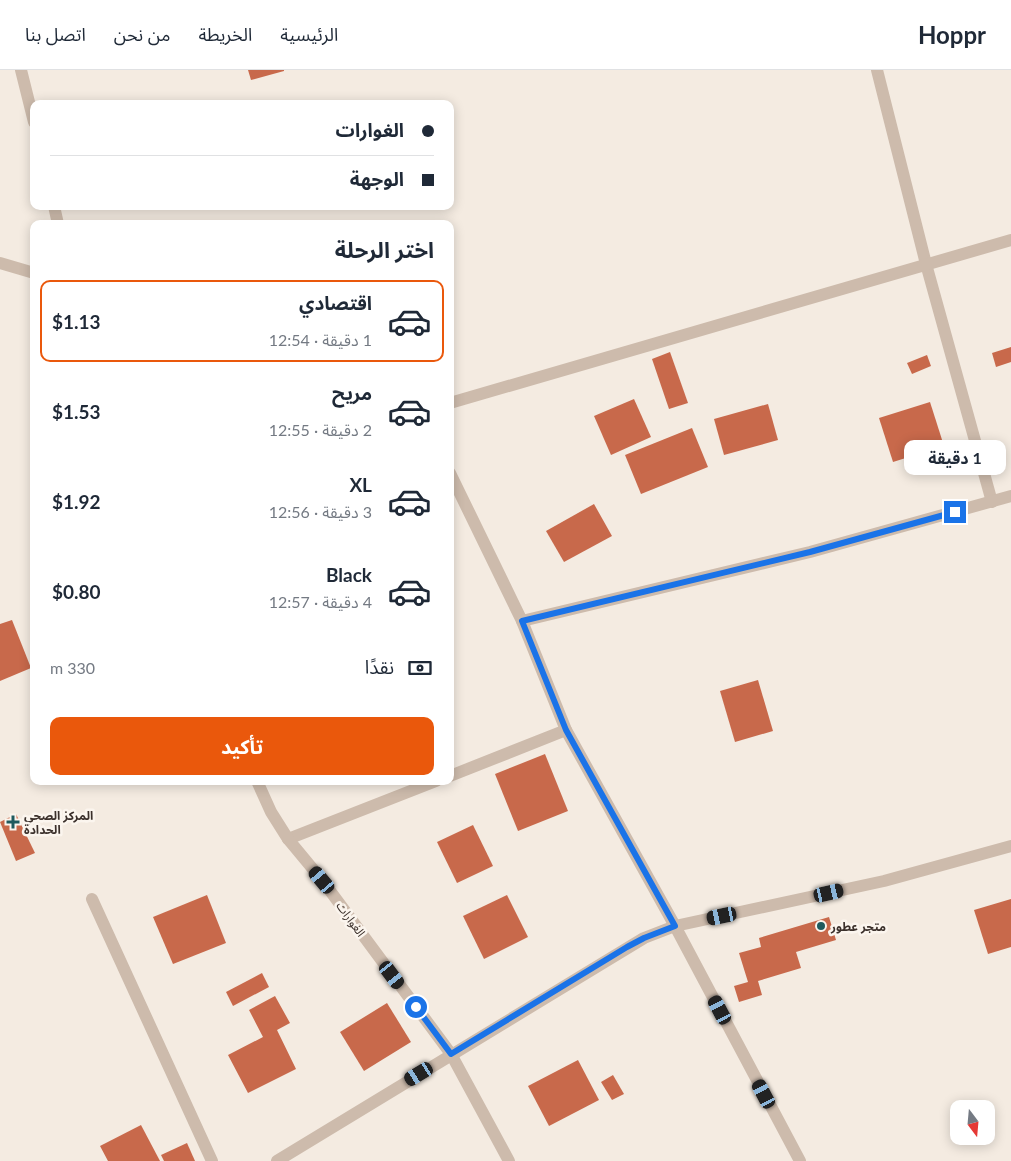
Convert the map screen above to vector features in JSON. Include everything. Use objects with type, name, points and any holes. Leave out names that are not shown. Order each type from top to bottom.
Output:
[{"type":"street","points":[[21,70],[30,106]]},
{"type":"street","points":[[877,70],[926,264],[992,502]]},
{"type":"street","points":[[454,402],[1011,240]]},
{"type":"street","points":[[0,263],[30,272]]},
{"type":"street","points":[[454,481],[522,621],[566,730],[675,926],[800,1161]]},
{"type":"street","points":[[522,621],[810,552],[1011,496]]},
{"type":"street","points":[[454,774],[566,730]]},
{"type":"street","name":"الغوارات","points":[[259,785],[271,812],[288,839],[322,880],[451,1054],[509,1161]]},
{"type":"street","points":[[288,839],[426,785]]},
{"type":"street","points":[[277,1161],[644,938],[675,926],[884,881],[1011,846]]},
{"type":"street","points":[[92,898],[212,1161]]},
{"type":"building","points":[[248,70],[284,70],[284,71],[251,80]]},
{"type":"building","points":[[1011,347],[1011,362],[996,367],[992,353]]},
{"type":"building","points":[[670,352],[688,403],[669,409],[652,359]]},
{"type":"building","points":[[927,355],[931,366],[912,374],[907,363]]},
{"type":"building","points":[[634,399],[651,437],[611,455],[594,416]]},
{"type":"building","points":[[930,402],[944,446],[893,462],[879,418]]},
{"type":"building","points":[[768,404],[778,440],[724,455],[714,419]]},
{"type":"building","points":[[692,428],[708,467],[641,494],[625,455]]},
{"type":"building","points":[[594,504],[612,536],[564,562],[546,531]]},
{"type":"building","points":[[12,620],[30,668],[0,681],[0,624]]},
{"type":"building","points":[[758,680],[773,731],[735,742],[720,691]]},
{"type":"building","points":[[545,754],[568,811],[518,831],[495,774]]},
{"type":"building","points":[[16,814],[35,853],[16,861],[0,822]]},
{"type":"building","points":[[473,825],[493,866],[457,883],[437,842]]},
{"type":"building","points":[[207,895],[226,943],[173,964],[153,917]]},
{"type":"building","points":[[507,895],[528,937],[484,959],[463,916]]},
{"type":"building","points":[[1011,899],[1011,947],[988,954],[974,910]]},
{"type":"building","points":[[829,917],[836,940],[796,952],[801,968],[758,981],[762,995],[739,1002],[734,986],[748,982],[739,953],[761,947],[759,938]]},
{"type":"building","points":[[262,973],[269,987],[233,1006],[226,992]]},
{"type":"building","points":[[275,996],[290,1023],[277,1030],[296,1069],[248,1093],[228,1055],[263,1037],[249,1010]]},
{"type":"building","points":[[387,1003],[411,1042],[364,1071],[340,1032]]},
{"type":"building","points":[[578,1060],[599,1100],[549,1126],[528,1086]]},
{"type":"building","points":[[613,1075],[624,1094],[612,1100],[601,1082]]},
{"type":"building","points":[[141,1125],[160,1161],[108,1161],[100,1146]]},
{"type":"building","points":[[187,1143],[195,1161],[164,1161],[161,1155]]},
{"type":"place","name":"المركز الصحي الحدادة","points":[[13,822]]},
{"type":"place","name":"متجر عطور","points":[[821,926]]},
{"type":"route","points":[[416,1007],[451,1054],[627,947],[675,926],[566,730],[522,621],[810,552],[955,512]]}]
